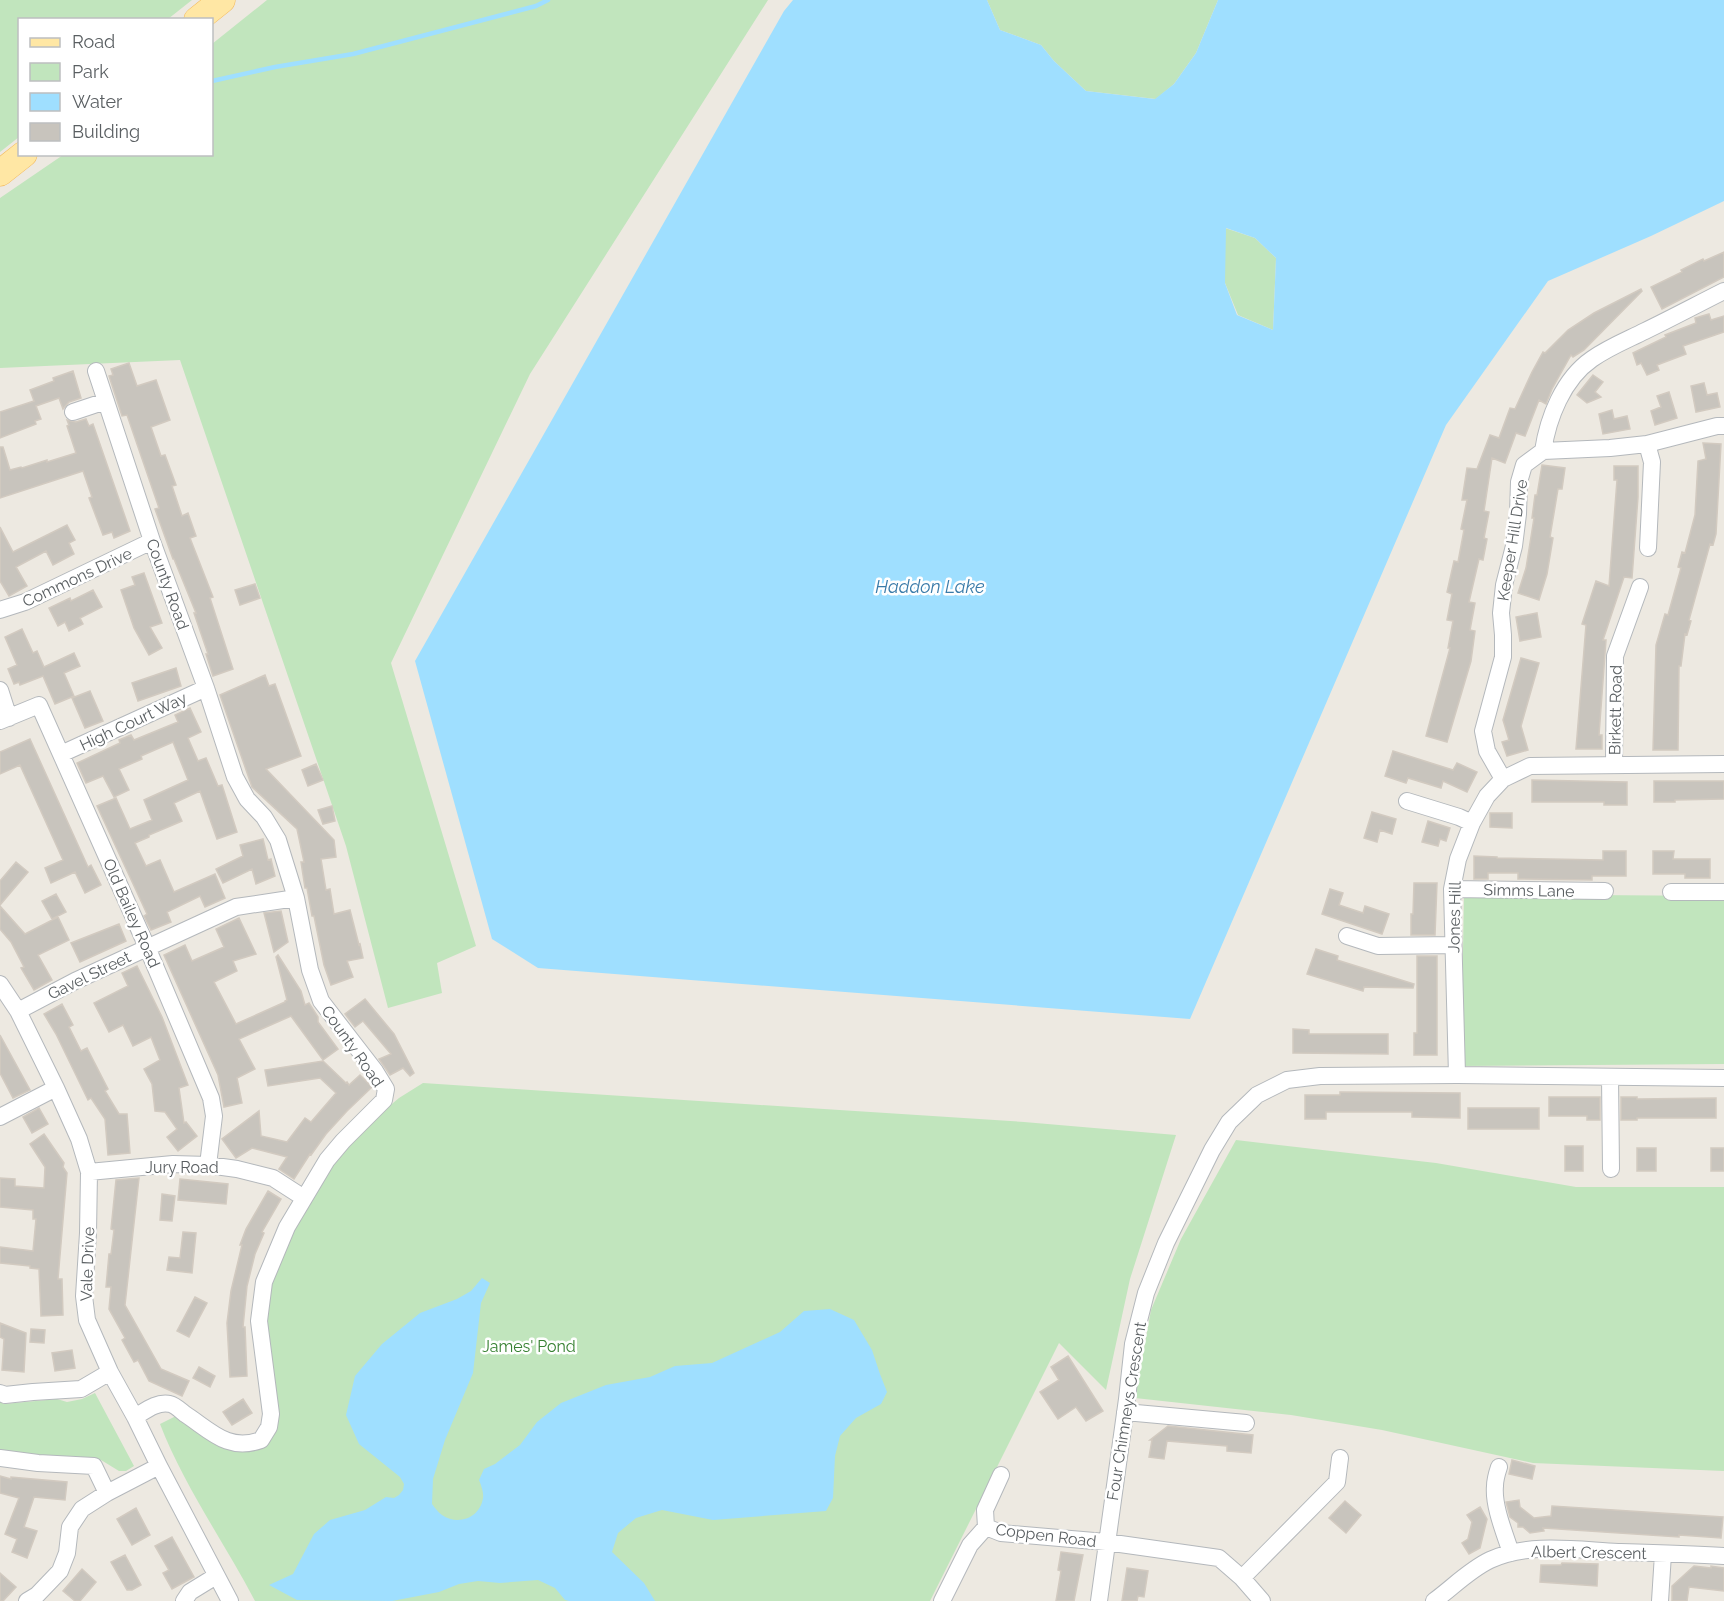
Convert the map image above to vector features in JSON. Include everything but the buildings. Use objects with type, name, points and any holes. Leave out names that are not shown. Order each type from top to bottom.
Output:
[{"type":"main road","points":[[200,18],[222,0]]},
{"type":"main road","points":[[0,173],[21,156]]},
{"type":"street","points":[[1724,291],[1624,340],[1590,360],[1571,380],[1559,399],[1546,434],[1543,451],[1647,444],[1716,426],[1724,426]]},
{"type":"street","name":"County Road","points":[[96,371],[152,541],[206,687],[235,777],[247,799],[264,817],[278,840],[296,898],[310,970],[321,1001],[375,1071],[386,1089],[384,1100],[327,1160],[287,1227],[264,1282],[259,1321],[271,1414],[261,1440],[250,1444],[223,1441],[170,1404],[154,1405],[135,1417]]},
{"type":"street","points":[[73,412],[106,401]]},
{"type":"street","points":[[1647,444],[1652,462],[1648,548]]},
{"type":"street","name":"Keeper Hill Drive","points":[[1503,778],[1487,751],[1483,731],[1503,657],[1501,613],[1504,585],[1514,546],[1519,482],[1524,465],[1543,451]]},
{"type":"street","name":"Commons Drive","points":[[0,610],[26,602],[152,541]]},
{"type":"street","name":"Birkett Road","points":[[1614,765],[1615,656],[1640,586]]},
{"type":"street","name":"High Court Way","points":[[61,754],[206,687]]},
{"type":"street","points":[[0,690],[4,719]]},
{"type":"street","name":"Old Bailey Road","points":[[4,719],[39,705],[147,947],[211,1098],[214,1116],[208,1165]]},
{"type":"street","name":"Jones Hill","points":[[1457,1075],[1452,889],[1458,859],[1472,823],[1488,796],[1503,778],[1530,766],[1724,764]]},
{"type":"street","points":[[1407,801],[1472,823]]},
{"type":"street","name":"Simms Lane","points":[[1452,889],[1605,891]]},
{"type":"street","points":[[1671,892],[1724,892]]},
{"type":"street","name":"Gavel Street","points":[[18,1011],[75,981],[236,907],[296,898]]},
{"type":"street","points":[[1347,936],[1378,946],[1453,945]]},
{"type":"street","name":"Vale Drive","points":[[0,984],[18,1011],[56,1088],[79,1139],[88,1172],[88,1233],[84,1296],[87,1320],[110,1372],[230,1601]]},
{"type":"street","name":"Four Chimneys Crescent","points":[[1099,1601],[1133,1344],[1146,1293],[1166,1244],[1212,1150],[1229,1122],[1257,1095],[1287,1080],[1320,1076],[1724,1078]]},
{"type":"street","points":[[1609,1169],[1610,1077]]},
{"type":"street","points":[[0,1117],[56,1088]]},
{"type":"street","name":"Jury Road","points":[[88,1172],[173,1164],[208,1165],[273,1178],[304,1198]]},
{"type":"street","points":[[0,1394],[81,1389],[110,1372]]},
{"type":"street","points":[[1125,1412],[1246,1423]]},
{"type":"street","points":[[0,1458],[94,1466],[107,1493]]},
{"type":"street","points":[[1242,1578],[1337,1482],[1340,1458]]},
{"type":"street","points":[[27,1601],[37,1595],[60,1571],[67,1553],[70,1527],[82,1509],[159,1466]]},
{"type":"street","points":[[1499,1467],[1495,1495],[1511,1553]]},
{"type":"street","name":"Coppen Road","points":[[942,1601],[970,1545],[986,1527],[985,1510],[1001,1475]]},
{"type":"street","name":"Coppen Road","points":[[986,1527],[1001,1533],[1106,1542],[1219,1558],[1242,1578],[1262,1601]]},
{"type":"street","name":"Albert Crescent","points":[[1434,1601],[1489,1560],[1511,1553],[1555,1549],[1724,1556]]},
{"type":"street","points":[[1660,1601],[1663,1554]]},
{"type":"street","points":[[184,1601],[190,1592],[216,1576]]},
{"type":"green space","points":[[0,0],[192,0],[169,18],[18,18],[18,138],[0,152]]},
{"type":"green space","points":[[267,0],[768,0],[530,374],[391,663],[476,946],[437,963],[442,993],[388,1008],[346,846],[180,360],[0,368],[0,198],[62,156],[213,156],[213,43]]},
{"type":"green space","points":[[987,0],[1218,0],[1196,53],[1174,84],[1156,99],[1086,91],[1054,61],[1041,45],[1000,30]]},
{"type":"green space","points":[[1225,228],[1255,238],[1276,258],[1273,330],[1238,315],[1225,283]]},
{"type":"green space","points":[[1464,894],[1724,896],[1724,1064],[1461,1066]]},
{"type":"green space","name":"James' Pond","points":[[423,1083],[1024,1122],[1176,1135],[1130,1279],[1106,1390],[1059,1343],[930,1601],[255,1601],[192,1492],[160,1424],[180,1414],[222,1444],[263,1442],[263,1321],[268,1283],[302,1212],[339,1157],[362,1129],[399,1098]]},
{"type":"green space","points":[[1236,1140],[1436,1163],[1576,1187],[1724,1187],[1724,1471],[1533,1463],[1382,1430],[1291,1415],[1135,1398],[1151,1310],[1181,1239]]},
{"type":"green space","points":[[95,1393],[134,1466],[126,1471],[119,1471],[101,1460],[0,1453],[0,1402],[4,1404],[57,1399],[67,1402]]},
{"type":"water","name":"Haddon Lake","points":[[793,0],[987,0],[1000,30],[1041,45],[1054,61],[1086,91],[1155,99],[1174,84],[1196,53],[1218,0],[1724,0],[1724,201],[1548,281],[1446,425],[1190,1019],[538,968],[492,939],[415,661],[784,11]],"holes":[[[1226,228],[1255,238],[1276,258],[1273,330],[1237,315],[1225,283]]]},
{"type":"water","name":"James' Pond","points":[[482,1278],[490,1283],[481,1303],[473,1373],[445,1440],[433,1479],[432,1504],[441,1514],[455,1520],[467,1518],[478,1511],[483,1498],[479,1480],[484,1469],[495,1464],[520,1445],[537,1422],[561,1403],[606,1385],[650,1377],[675,1366],[712,1363],[780,1332],[804,1311],[830,1309],[854,1320],[872,1350],[887,1392],[881,1404],[856,1418],[840,1436],[835,1456],[833,1498],[826,1511],[713,1520],[662,1510],[636,1518],[618,1533],[612,1552],[644,1583],[655,1601],[569,1601],[565,1600],[555,1588],[538,1580],[500,1583],[478,1581],[459,1584],[439,1592],[392,1601],[297,1600],[269,1585],[293,1574],[314,1534],[330,1520],[365,1510],[386,1497],[394,1498],[403,1490],[404,1484],[400,1477],[359,1444],[346,1415],[355,1376],[382,1344],[420,1313],[457,1299],[471,1291]]},
{"type":"waterway","points":[[213,81],[275,67],[353,54],[536,6],[548,0]]}]
